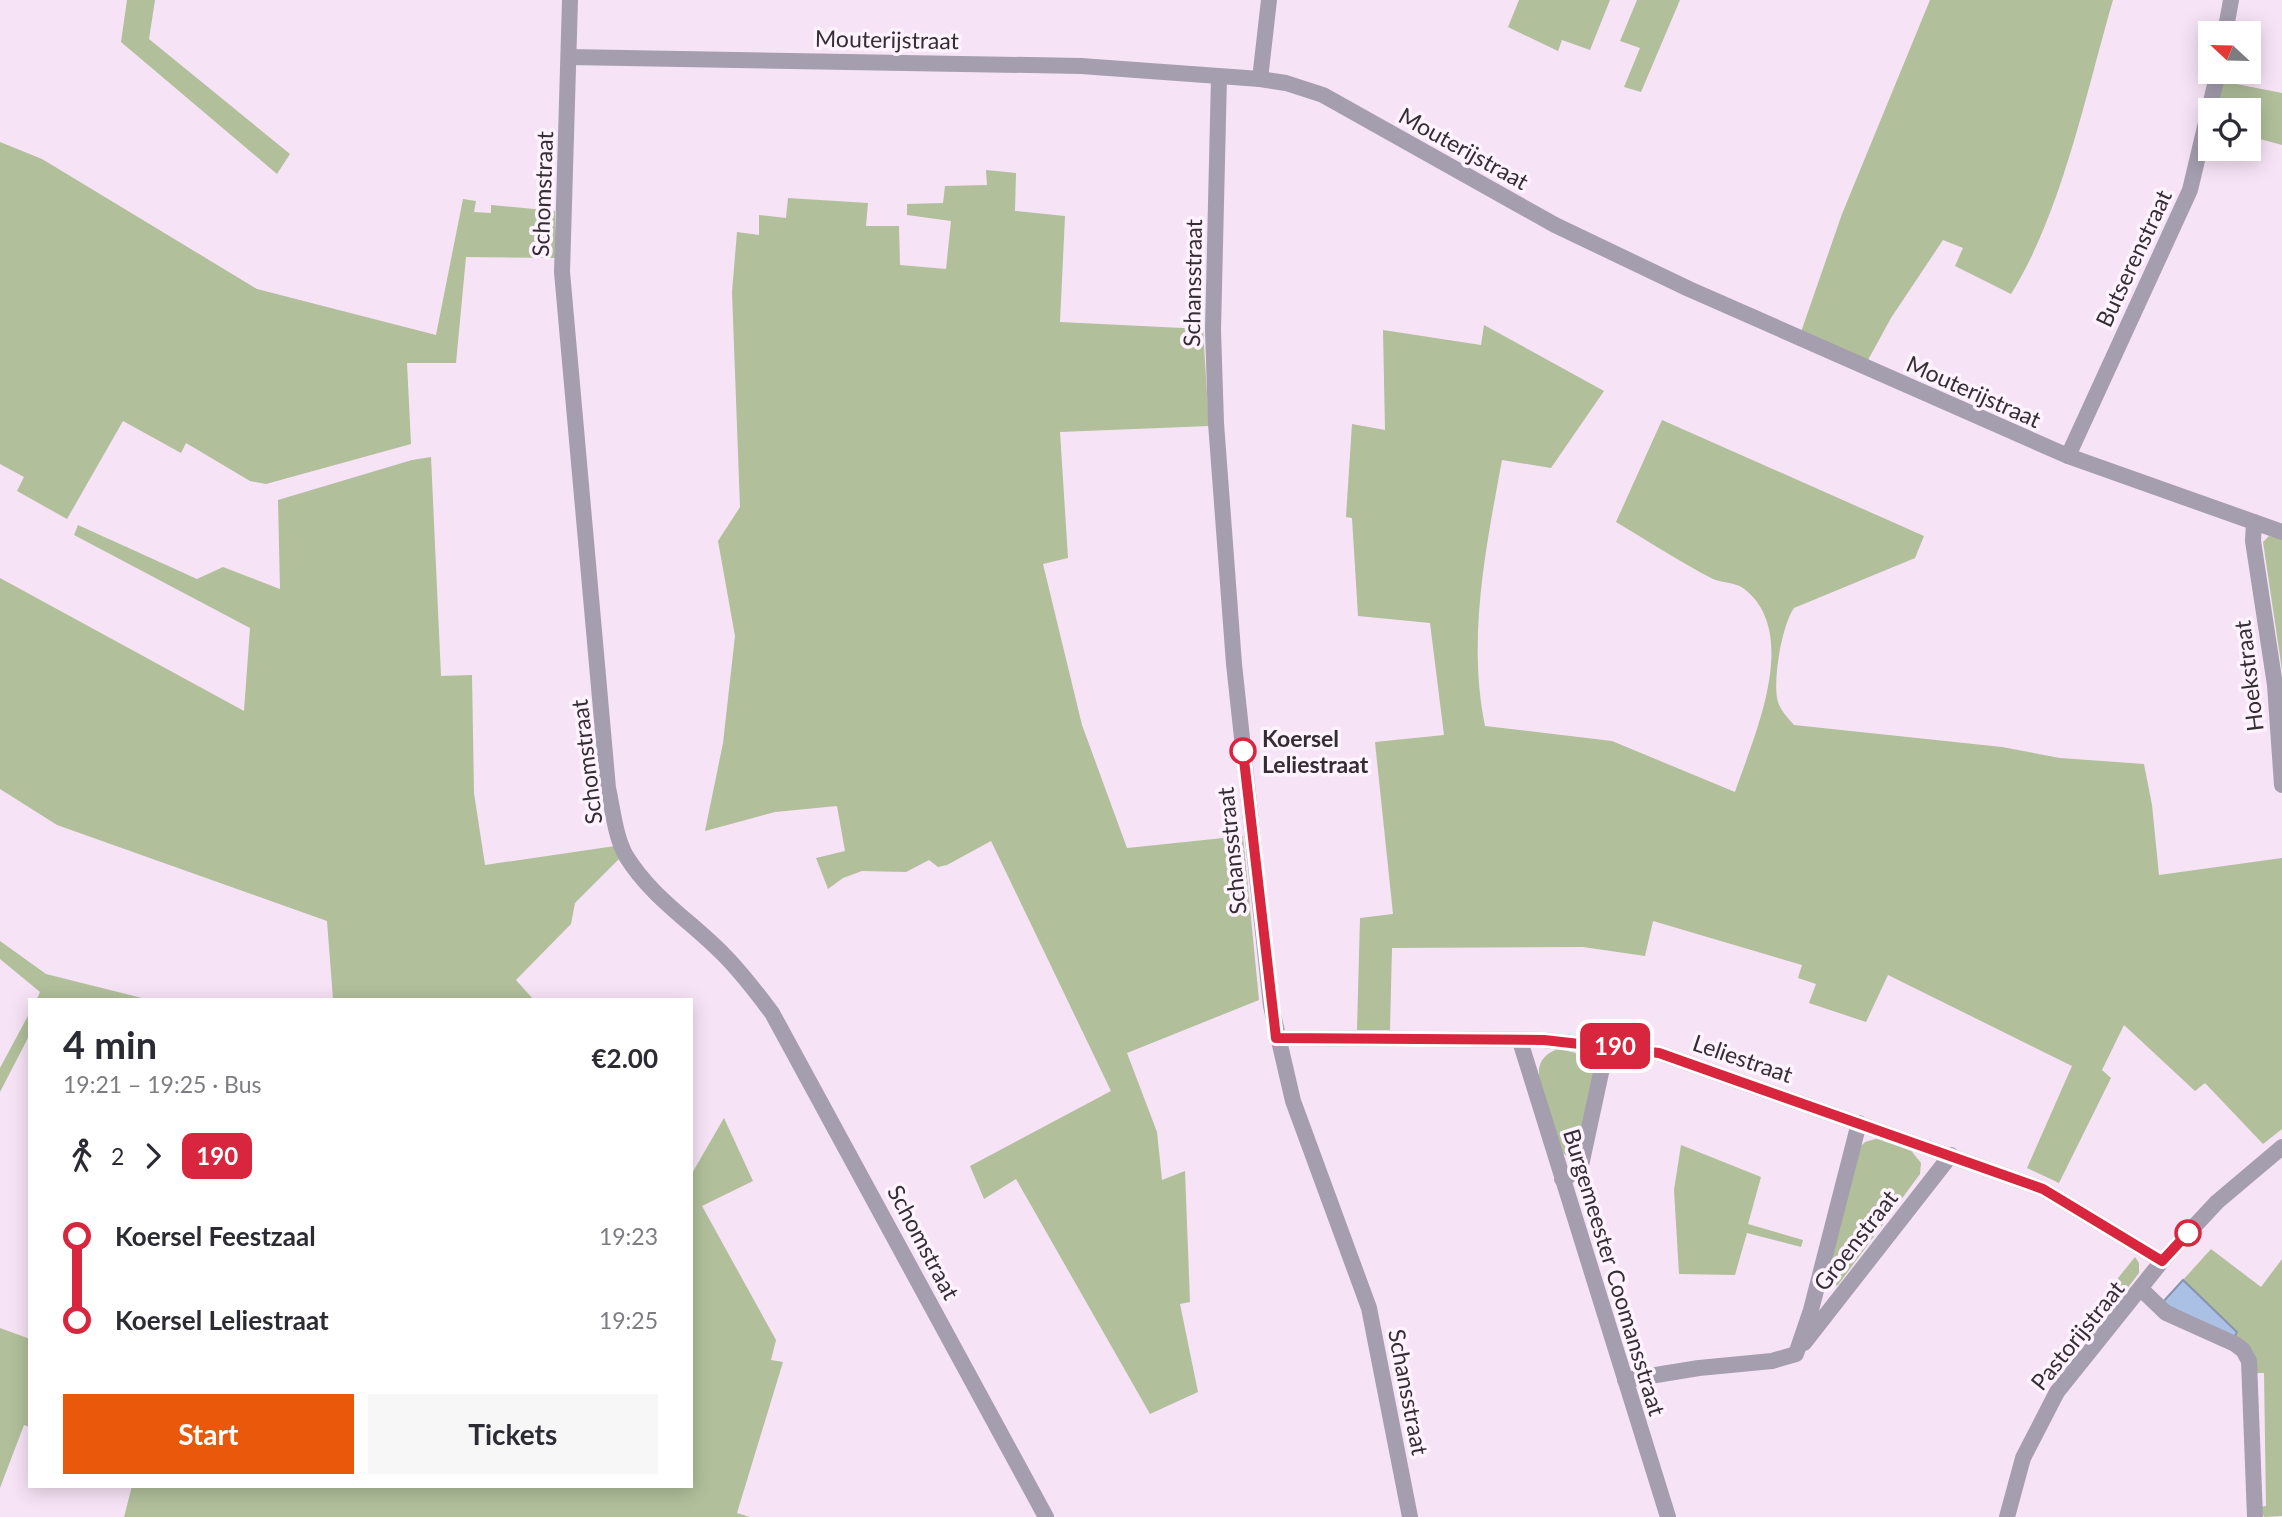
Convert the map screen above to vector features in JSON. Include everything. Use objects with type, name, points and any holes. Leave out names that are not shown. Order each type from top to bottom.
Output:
[{"type":"street","name":"Schomstraat","points":[[570,0],[562,272],[608,788],[618,835],[625,854],[654,892],[668,908],[723,954],[772,1013],[1046,1517]]},
{"type":"street","points":[[1260,79],[1269,0]]},
{"type":"street","points":[[2227,21],[2231,0]]},
{"type":"street","name":"Mouterijstraat","points":[[569,57],[1081,66],[1286,83],[1324,95],[1555,225],[1689,289],[2068,456],[2282,532]]},
{"type":"street","name":"Schansstraat","points":[[1219,77],[1213,330],[1216,423],[1234,664],[1276,1038],[1293,1101],[1369,1308],[1410,1517]]},
{"type":"street","name":"Butserenstraat","points":[[2068,456],[2190,190],[2215,84]]},
{"type":"street","name":"Hoekstraat","points":[[2254,522],[2253,541],[2275,685],[2282,785]]},
{"type":"street","name":"Leliestraat","points":[[1276,1038],[1520,1041],[1607,1045],[1659,1053],[2043,1189],[2162,1261]]},
{"type":"street","name":"Burgemeester Coomansstraat","points":[[1520,1041],[1668,1517]]},
{"type":"street","points":[[1562,1179],[1580,1170],[1607,1045]]},
{"type":"street","name":"Groenstraat","points":[[1796,1354],[1811,1310],[1859,1123]]},
{"type":"street","name":"Pastorijstraat","points":[[2007,1517],[2023,1458],[2057,1392],[2142,1290],[2162,1261],[2217,1202],[2282,1147]]},
{"type":"street","name":"Groenstraat","points":[[1796,1354],[1951,1155]]},
{"type":"street","points":[[2142,1290],[2166,1313],[2235,1344],[2243,1350],[2249,1361],[2255,1517]]},
{"type":"street","points":[[1625,1380],[1699,1368],[1772,1361],[1796,1354]]},
{"type":"green space","points":[[127,0],[155,0],[149,39],[290,154],[277,174],[121,42]]},
{"type":"green space","points":[[1519,0],[1610,0],[1590,50],[1562,40],[1558,51],[1508,27]]},
{"type":"green space","points":[[1637,0],[1680,0],[1641,92],[1624,87],[1640,48],[1620,41]]},
{"type":"green space","points":[[1930,0],[2113,0],[2059,189],[2029,262],[2011,294],[1955,266],[1963,248],[1943,240],[1891,318],[1868,360],[1801,332],[1842,214]]},
{"type":"green space","points":[[2220,84],[2236,84],[2282,93],[2282,145],[2261,139],[2261,98],[2218,98]]},
{"type":"green space","points":[[0,142],[42,159],[257,289],[436,335],[463,199],[476,201],[474,212],[491,213],[491,205],[555,211],[555,258],[466,257],[456,363],[407,363],[411,444],[266,484],[250,481],[186,443],[181,453],[123,421],[67,519],[17,491],[24,477],[0,464]]},
{"type":"green space","points":[[986,170],[1016,173],[1015,211],[1065,216],[1060,322],[1203,329],[1209,426],[1060,432],[1068,558],[1043,564],[1082,725],[1127,848],[1243,836],[1259,1000],[1127,1053],[1157,1132],[1162,1180],[1185,1171],[1190,1302],[1180,1304],[1198,1392],[1150,1414],[1016,1179],[984,1199],[970,1166],[1111,1091],[991,841],[947,865],[938,867],[929,860],[906,872],[862,871],[843,878],[828,889],[816,858],[845,851],[837,806],[775,812],[705,831],[723,743],[735,636],[718,541],[740,507],[732,292],[737,232],[759,235],[759,215],[786,218],[788,198],[868,203],[866,226],[899,226],[900,265],[946,269],[951,221],[907,215],[907,204],[943,203],[945,186],[987,185]]},
{"type":"green space","points":[[1484,325],[1604,391],[1551,468],[1502,460],[1485,559],[1478,626],[1480,693],[1485,726],[1612,741],[1735,792],[1753,743],[1768,686],[1771,657],[1769,631],[1760,607],[1743,588],[1713,579],[1616,522],[1662,420],[1924,536],[1915,558],[1794,608],[1782,640],[1777,668],[1776,693],[1781,708],[1794,725],[2002,747],[2060,758],[2144,764],[2152,805],[2159,875],[2282,858],[2282,1129],[2263,1144],[2205,1083],[2195,1091],[2124,1025],[2102,1070],[2111,1078],[2059,1183],[2027,1168],[2072,1066],[1888,975],[1866,1022],[1809,1003],[1816,984],[1798,978],[1802,965],[1653,921],[1645,956],[1583,947],[1392,948],[1390,1030],[1357,1030],[1360,918],[1393,914],[1375,742],[1444,735],[1430,623],[1358,616],[1352,518],[1346,517],[1352,424],[1385,430],[1383,330],[1481,345]]},
{"type":"green space","points":[[431,457],[441,676],[472,675],[474,793],[485,865],[615,846],[620,858],[575,903],[571,924],[516,980],[532,998],[333,998],[327,921],[57,825],[0,789],[0,578],[244,711],[250,628],[74,535],[78,525],[197,579],[223,567],[280,589],[278,500],[412,460]]},
{"type":"green space","points":[[2269,536],[2282,539],[2282,670],[2263,542]]},
{"type":"green space","points":[[0,941],[46,974],[142,998],[37,998],[40,992],[0,959]]},
{"type":"green space","points":[[28,1016],[28,1038],[0,1092],[0,1068]]},
{"type":"green space","points":[[1561,1049],[1589,1057],[1595,1072],[1576,1160],[1573,1161],[1563,1153],[1539,1078],[1539,1067],[1543,1059],[1549,1053]]},
{"type":"green space","points":[[724,1118],[753,1181],[702,1206],[776,1340],[771,1360],[783,1362],[737,1513],[750,1517],[124,1517],[131,1488],[693,1488],[693,1172]]},
{"type":"green space","points":[[1879,1138],[1909,1148],[1921,1163],[1920,1174],[1838,1285],[1828,1287],[1823,1282],[1858,1149],[1865,1142]]},
{"type":"green space","points":[[1681,1145],[1761,1177],[1748,1224],[1803,1240],[1801,1247],[1747,1233],[1735,1275],[1679,1274],[1674,1190]]},
{"type":"green space","points":[[2211,1249],[2261,1287],[2282,1259],[2282,1516],[2264,1517],[2260,1507],[2266,1506],[2264,1373],[2257,1373],[2255,1359],[2234,1338],[2237,1331],[2183,1280]]},
{"type":"green space","points":[[2135,1257],[2139,1263],[2139,1273],[2126,1290],[2114,1283]]},
{"type":"green space","points":[[0,1328],[28,1338],[28,1426],[24,1425],[0,1488]]},
{"type":"water","points":[[2183,1280],[2237,1332],[2234,1338],[2162,1303]]},
{"type":"bus line","name":"190","points":[[1243,751],[1276,1038],[1544,1040],[1607,1045],[1659,1053],[2043,1189],[2162,1261],[2188,1233]]},
{"type":"place","name":"Koersel Leliestraat","points":[[1243,751]]}]
